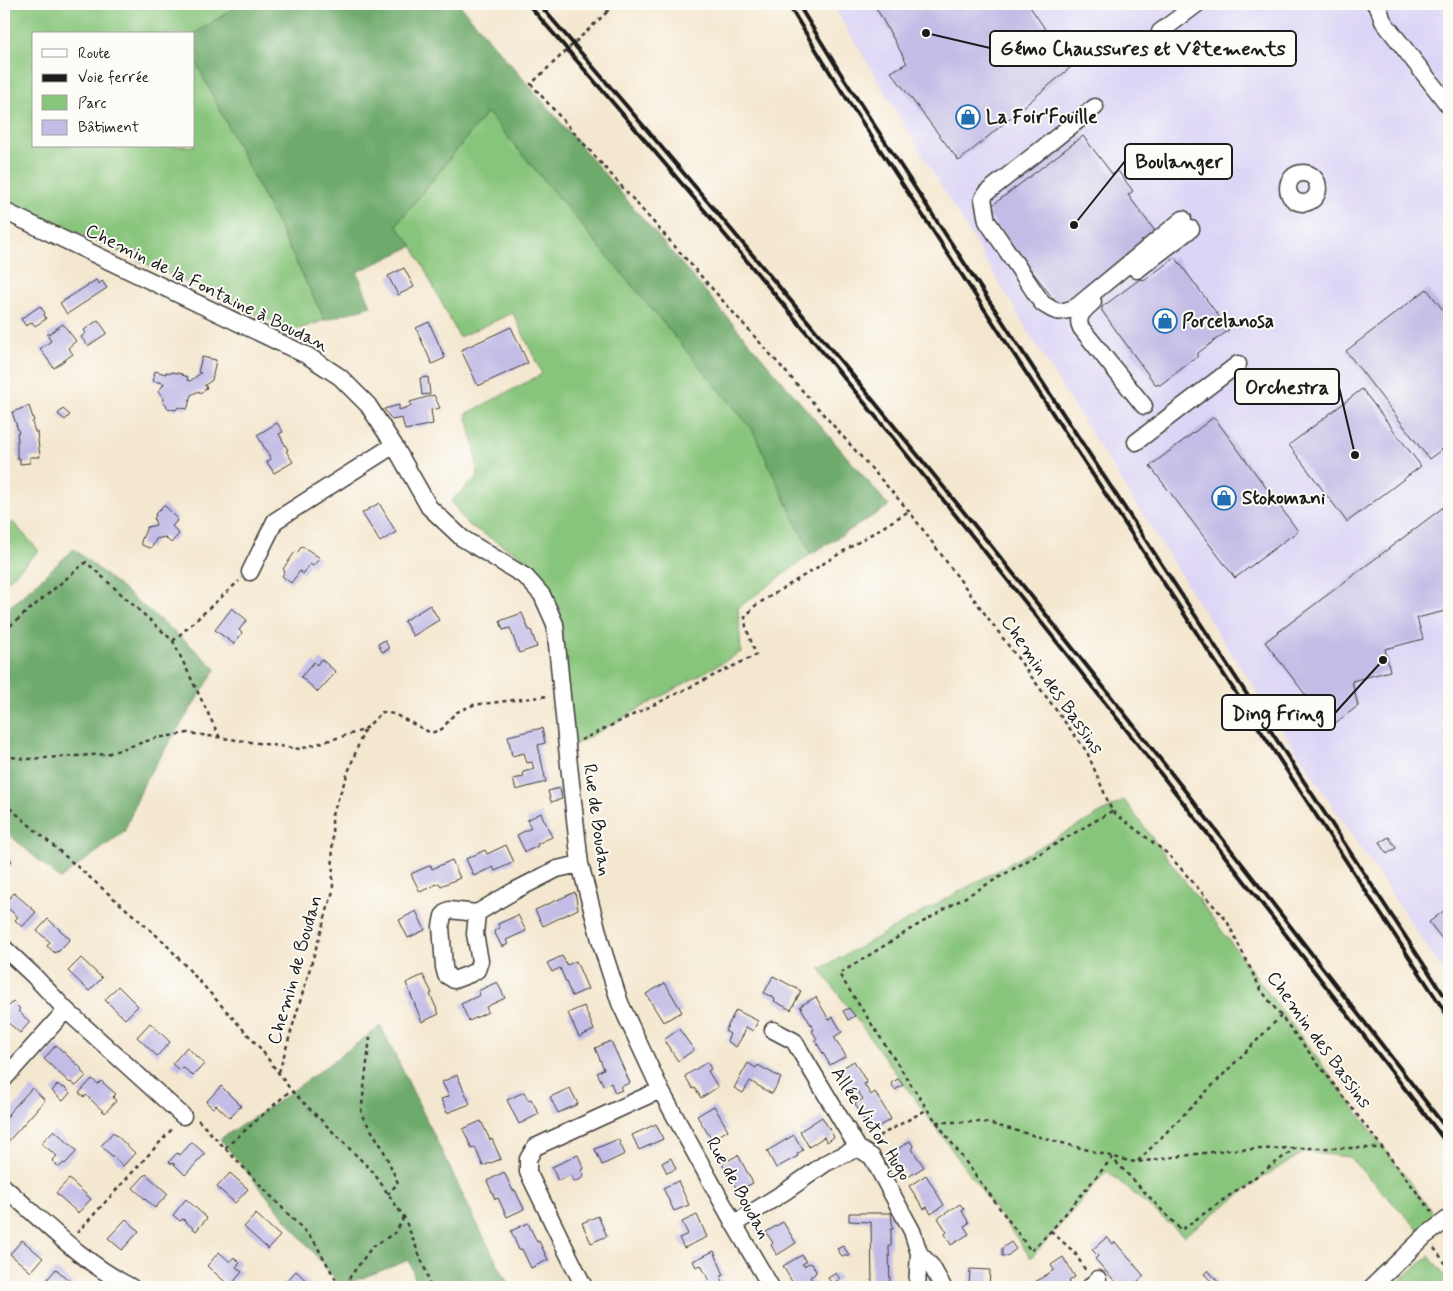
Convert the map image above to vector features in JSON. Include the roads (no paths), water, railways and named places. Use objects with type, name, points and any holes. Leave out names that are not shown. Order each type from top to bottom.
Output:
[{"type":"street","points":[[1160,32],[1197,4]]},
{"type":"street","points":[[1363,4],[1372,15],[1383,21]]},
{"type":"street","points":[[1375,4],[1383,21],[1449,106]]},
{"type":"street","points":[[1095,107],[986,193],[983,199],[987,221],[1042,304],[1053,311],[1064,312],[1076,307],[1187,224],[1128,277],[1091,303],[1081,314],[1078,323],[1144,406]]},
{"type":"street","name":"Chemin de la Fontaine à Boudan","points":[[4,211],[308,356],[340,377],[368,405],[394,445]]},
{"type":"street","points":[[1136,442],[1238,364]]},
{"type":"street","points":[[250,572],[275,521],[394,445]]},
{"type":"street","name":"Rue de Boudan","points":[[394,445],[429,507],[462,538],[526,577],[542,595],[556,624],[580,864],[602,947],[620,1003],[661,1091],[771,1287]]},
{"type":"street","points":[[477,913],[557,869],[580,864]]},
{"type":"street","points":[[4,948],[66,1010],[184,1116]]},
{"type":"street","points":[[4,1079],[66,1010]]},
{"type":"street","name":"Allée Victor Hugo","points":[[773,1030],[794,1041],[858,1148],[872,1157],[912,1231],[919,1253],[917,1287]]},
{"type":"street","points":[[584,1287],[528,1172],[528,1159],[535,1147],[661,1091]]},
{"type":"street","points":[[734,1224],[826,1163],[858,1148]]},
{"type":"street","points":[[4,1187],[81,1255],[131,1287]]},
{"type":"street","points":[[1372,1287],[1425,1236],[1445,1221]]},
{"type":"street","name":"Allée Victor Hugo","points":[[919,1253],[932,1267],[943,1287]]},
{"type":"railway","points":[[528,4],[839,371],[1005,576],[1449,1146]]},
{"type":"railway","points":[[539,4],[846,367],[1010,569],[1137,729],[1449,1132]]},
{"type":"railway","points":[[788,4],[834,79],[918,208],[1449,1018]]},
{"type":"railway","points":[[798,4],[925,203],[1449,1003]]},
{"type":"place","name":"Gémo Chaussures et Vêtements","points":[[926,33]]},
{"type":"place","name":"La Foir'Fouille","points":[[968,117]]},
{"type":"place","name":"Boulanger","points":[[1074,225]]},
{"type":"place","name":"Porcelanosa","points":[[1165,321]]},
{"type":"place","name":"Orchestra","points":[[1355,455]]},
{"type":"place","name":"Stokomani","points":[[1224,498]]},
{"type":"place","name":"Ding Fring","points":[[1383,660]]}]
